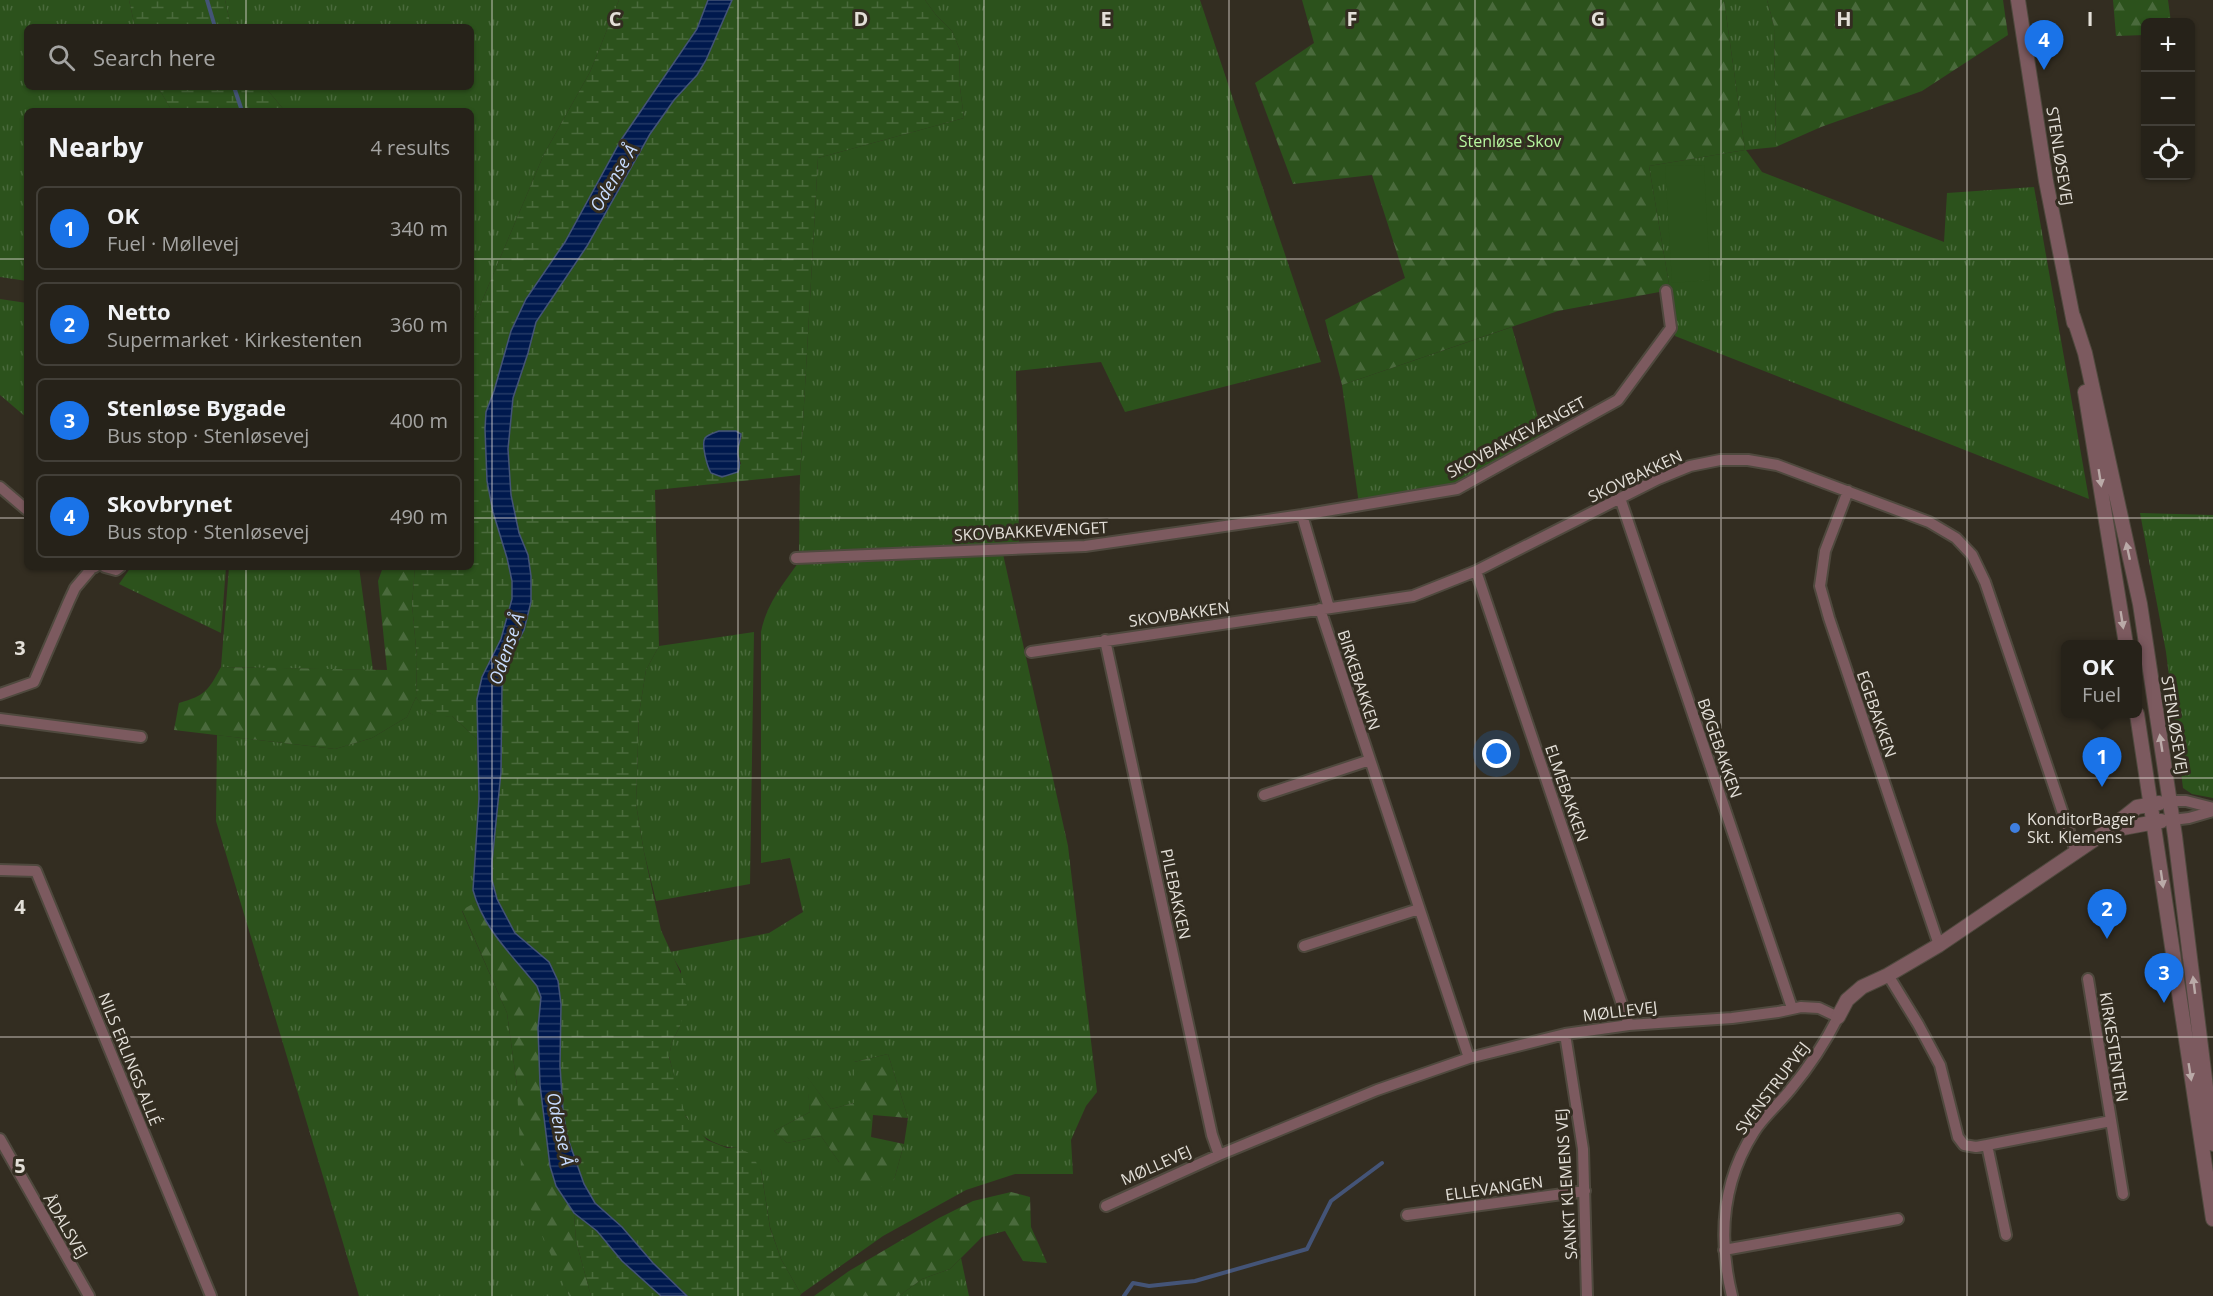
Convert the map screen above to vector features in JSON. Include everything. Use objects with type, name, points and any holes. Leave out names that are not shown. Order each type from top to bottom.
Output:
[{"type":"street","name":"STENLØSEVEJ","points":[[2018,0],[2046,181],[2073,316],[2125,640]]},
{"type":"street","name":"SKOVBAKKEVÆNGET","points":[[796,558],[1085,546],[1302,515],[1457,489],[1618,400],[1671,328],[1666,291]]},
{"type":"street","name":"STENLØSEVEJ","points":[[2073,316],[2085,353],[2140,604],[2170,801],[2213,1144]]},
{"type":"street","name":"SKOVBAKKEN","points":[[1030,652],[1413,596],[1476,571],[1658,478],[1690,466],[1720,460],[1748,460],[1777,465],[1929,522],[1956,538],[1972,555],[1985,582],[2076,852]]},
{"type":"street","points":[[0,488],[24,508]]},
{"type":"street","name":"EGEBAKKEN","points":[[1848,491],[1825,550],[1821,586],[1829,618],[1939,945]]},
{"type":"street","name":"BØGEBAKKEN","points":[[1620,498],[1792,1008]]},
{"type":"street","points":[[1302,515],[1325,609]]},
{"type":"street","points":[[0,694],[34,682],[75,588],[90,570]]},
{"type":"street","name":"ELMEBAKKEN","points":[[1476,571],[1629,1025]]},
{"type":"street","name":"BIRKEBAKKEN","points":[[1325,609],[1370,760],[1468,1058]]},
{"type":"street","name":"PILEBAKKEN","points":[[1105,640],[1210,1123],[1219,1155]]},
{"type":"street","points":[[2138,718],[2213,1219]]},
{"type":"street","points":[[0,719],[141,737]]},
{"type":"street","points":[[1264,795],[1370,760]]},
{"type":"street","points":[[1838,1017],[1847,1000],[1862,987],[1888,975],[1939,945],[2108,831],[2137,807],[2170,801],[2186,801],[2213,809]]},
{"type":"street","points":[[2108,831],[2154,821],[2189,818],[2213,809]]},
{"type":"street","name":"NILS ERLINGS ALLÉ","points":[[0,870],[36,871],[206,1295]]},
{"type":"street","points":[[1304,946],[1419,909]]},
{"type":"street","name":"KIRKESTENTEN","points":[[1888,975],[1940,1065],[1958,1137],[1964,1145],[1987,1145],[2111,1121]]},
{"type":"street","name":"KIRKESTENTEN","points":[[2088,979],[2123,1194]]},
{"type":"street","name":"MØLLEVEJ","points":[[1106,1206],[1219,1155],[1377,1090],[1468,1058],[1565,1034],[1629,1025],[1731,1018],[1809,1006],[1820,1008],[1838,1017]]},
{"type":"street","name":"SVENSTRUPVEJ","points":[[1732,1296],[1724,1250],[1726,1203],[1737,1164],[1755,1130],[1816,1057],[1838,1017]]},
{"type":"street","name":"SANKT KLEMENS VEJ","points":[[1565,1034],[1583,1149],[1587,1296]]},
{"type":"street","name":"ÅDALSVEJ","points":[[0,1139],[89,1296]]},
{"type":"street","points":[[1987,1145],[2006,1235]]},
{"type":"street","name":"ELLEVANGEN","points":[[1407,1215],[1585,1191]]},
{"type":"street","points":[[1724,1250],[1898,1219]]},
{"type":"green space","points":[[0,0],[129,0],[134,24],[24,24],[24,90],[160,90],[170,108],[24,108],[24,281],[0,277]]},
{"type":"green space","points":[[129,0],[225,0],[230,24],[134,24]]},
{"type":"green space","points":[[225,0],[619,0],[590,72],[544,154],[474,320],[474,108],[282,108],[268,90],[474,90],[474,24],[230,24]]},
{"type":"green space","points":[[619,0],[708,0],[697,29],[621,140],[565,242],[526,299],[511,331],[486,412],[485,429],[493,512],[507,558],[512,581],[512,599],[501,639],[482,677],[477,699],[477,739],[452,716],[438,718],[424,710],[416,697],[417,659],[412,604],[415,570],[474,570],[474,320],[544,154],[590,72]]},
{"type":"green space","points":[[732,0],[925,0],[952,31],[960,50],[959,80],[964,118],[818,158],[800,475],[655,490],[659,646],[646,670],[639,714],[636,804],[661,930],[686,985],[687,1004],[672,1042],[669,1057],[686,1117],[707,1140],[727,1148],[739,1148],[751,1154],[761,1170],[770,1228],[781,1259],[801,1294],[800,1296],[688,1296],[653,1263],[622,1227],[595,1203],[584,1184],[567,1136],[560,1066],[561,1004],[554,971],[515,933],[497,899],[492,880],[501,772],[502,682],[506,664],[528,617],[531,602],[528,555],[519,533],[511,495],[508,449],[513,398],[536,322],[587,246],[650,134],[674,100],[697,75],[706,60]],"holes":[[[742,437],[737,449],[741,464],[711,473],[705,455],[706,448]]]},
{"type":"green space","points":[[925,0],[1200,0],[1321,362],[1125,412],[1101,362],[1016,371],[1019,543],[799,554],[800,475],[818,158],[964,118],[959,80],[960,50],[952,31]]},
{"type":"green space","name":"Stenløse Skov","points":[[1302,0],[1724,0],[1745,150],[1649,166],[1670,290],[1558,311],[1342,385],[1325,320],[1405,278],[1372,175],[1293,184],[1255,83],[1314,43]]},
{"type":"green space","points":[[1724,0],[1767,0],[1774,26],[1776,147],[1746,150],[1762,172],[1944,242],[1947,193],[2034,187],[2089,499],[1675,336],[1670,290],[1649,166],[1745,150]]},
{"type":"green space","points":[[1767,0],[2003,0],[2008,35],[1922,91],[1821,127],[1776,147],[1774,26]]},
{"type":"green space","points":[[2113,0],[2168,0],[2170,18],[2141,18],[2141,35],[2116,36]]},
{"type":"green space","points":[[160,90],[268,90],[282,108],[170,108]]},
{"type":"green space","points":[[1704,165],[1710,280],[1672,283],[1665,166]]},
{"type":"green space","points":[[0,299],[24,303],[24,415],[0,395]]},
{"type":"green space","points":[[1512,327],[1543,435],[1457,484],[1359,504],[1342,385]]},
{"type":"green space","points":[[2140,513],[2213,515],[2213,798],[2192,794],[2183,788],[2166,652]]},
{"type":"green space","points":[[1003,554],[1068,846],[1097,1092],[1086,1106],[1071,1140],[1073,1174],[1015,1174],[966,1190],[883,1236],[801,1294],[781,1259],[770,1227],[761,1170],[739,1148],[721,1145],[704,1137],[691,1124],[682,1108],[669,1056],[672,1042],[680,1026],[681,971],[670,952],[769,933],[803,912],[790,858],[761,863],[761,632],[771,604],[798,563]],"holes":[[[888,1054],[908,1118],[904,1144],[894,1180],[839,1162],[821,1136],[787,1143],[774,1131],[810,1112],[807,1077],[831,1109],[854,1103],[854,1062]]]},
{"type":"green space","points":[[129,570],[226,570],[221,633],[119,584]]},
{"type":"green space","points":[[229,570],[359,570],[373,670],[221,667]]},
{"type":"green space","points":[[382,570],[415,570],[412,604],[417,659],[416,697],[407,717],[372,738],[335,749],[174,730],[179,703],[205,691],[221,667],[387,670],[378,581]]},
{"type":"green space","points":[[754,632],[750,884],[656,901],[644,852],[636,804],[639,714],[646,670],[659,646]]},
{"type":"green space","points":[[416,697],[431,714],[452,716],[477,739],[479,798],[473,889],[476,902],[462,911],[507,1013],[517,1086],[563,1281],[569,1296],[359,1296],[216,821],[217,735],[335,749],[372,738],[407,717]]},
{"type":"green space","points":[[476,902],[489,927],[537,986],[541,997],[538,1028],[540,1085],[550,1166],[556,1186],[574,1213],[576,1241],[591,1296],[569,1296],[522,1189],[517,1086],[507,1013],[462,910]]},
{"type":"green space","points":[[888,1054],[908,1118],[873,1115],[871,1137],[904,1144],[894,1180],[870,1193],[856,1191],[821,1136],[787,1143],[774,1131],[810,1112],[806,1075],[831,1109],[854,1103],[854,1062]]},
{"type":"green space","points":[[1011,1192],[1030,1197],[1031,1227],[1047,1263],[1023,1261],[1005,1231],[982,1237],[950,1269],[922,1279],[899,1296],[814,1296],[849,1271],[939,1218],[973,1201]]},
{"type":"green space","points":[[574,1213],[597,1231],[622,1261],[661,1296],[591,1296],[576,1241]]},
{"type":"green space","points":[[961,1258],[969,1296],[899,1296],[922,1279],[950,1269]]},
{"type":"water","name":"Odense Å","points":[[708,0],[732,0],[706,60],[697,75],[674,100],[650,134],[587,246],[536,322],[513,398],[508,449],[511,495],[519,533],[528,555],[531,602],[524,630],[506,664],[502,682],[501,772],[492,862],[492,880],[497,899],[515,933],[549,962],[558,981],[561,1004],[560,1066],[563,1111],[567,1136],[584,1184],[595,1203],[622,1227],[653,1263],[687,1296],[661,1296],[622,1261],[597,1231],[574,1213],[556,1186],[550,1166],[540,1085],[538,1028],[541,997],[537,986],[491,930],[473,890],[479,798],[477,699],[482,677],[501,639],[512,599],[512,581],[487,481],[485,429],[486,412],[511,331],[526,299],[565,242],[621,140],[697,29]]},
{"type":"water","points":[[719,431],[736,431],[741,434],[738,448],[740,466],[738,472],[722,477],[711,473],[704,445],[705,438]]},
{"type":"waterway","points":[[207,0],[214,24]]},
{"type":"waterway","points":[[235,90],[241,108]]},
{"type":"waterway","points":[[1124,1296],[1133,1283],[1149,1286],[1195,1281],[1307,1249],[1331,1201],[1382,1163]]},
{"type":"place","name":"Skovbrynet","points":[[2044,70]]},
{"type":"place","name":"OK","points":[[2102,787]]},
{"type":"place","name":"KonditorBager Skt. Klemens","points":[[2015,828]]},
{"type":"place","name":"Netto","points":[[2107,939]]},
{"type":"place","name":"Stenløse Bygade","points":[[2164,1003]]}]
